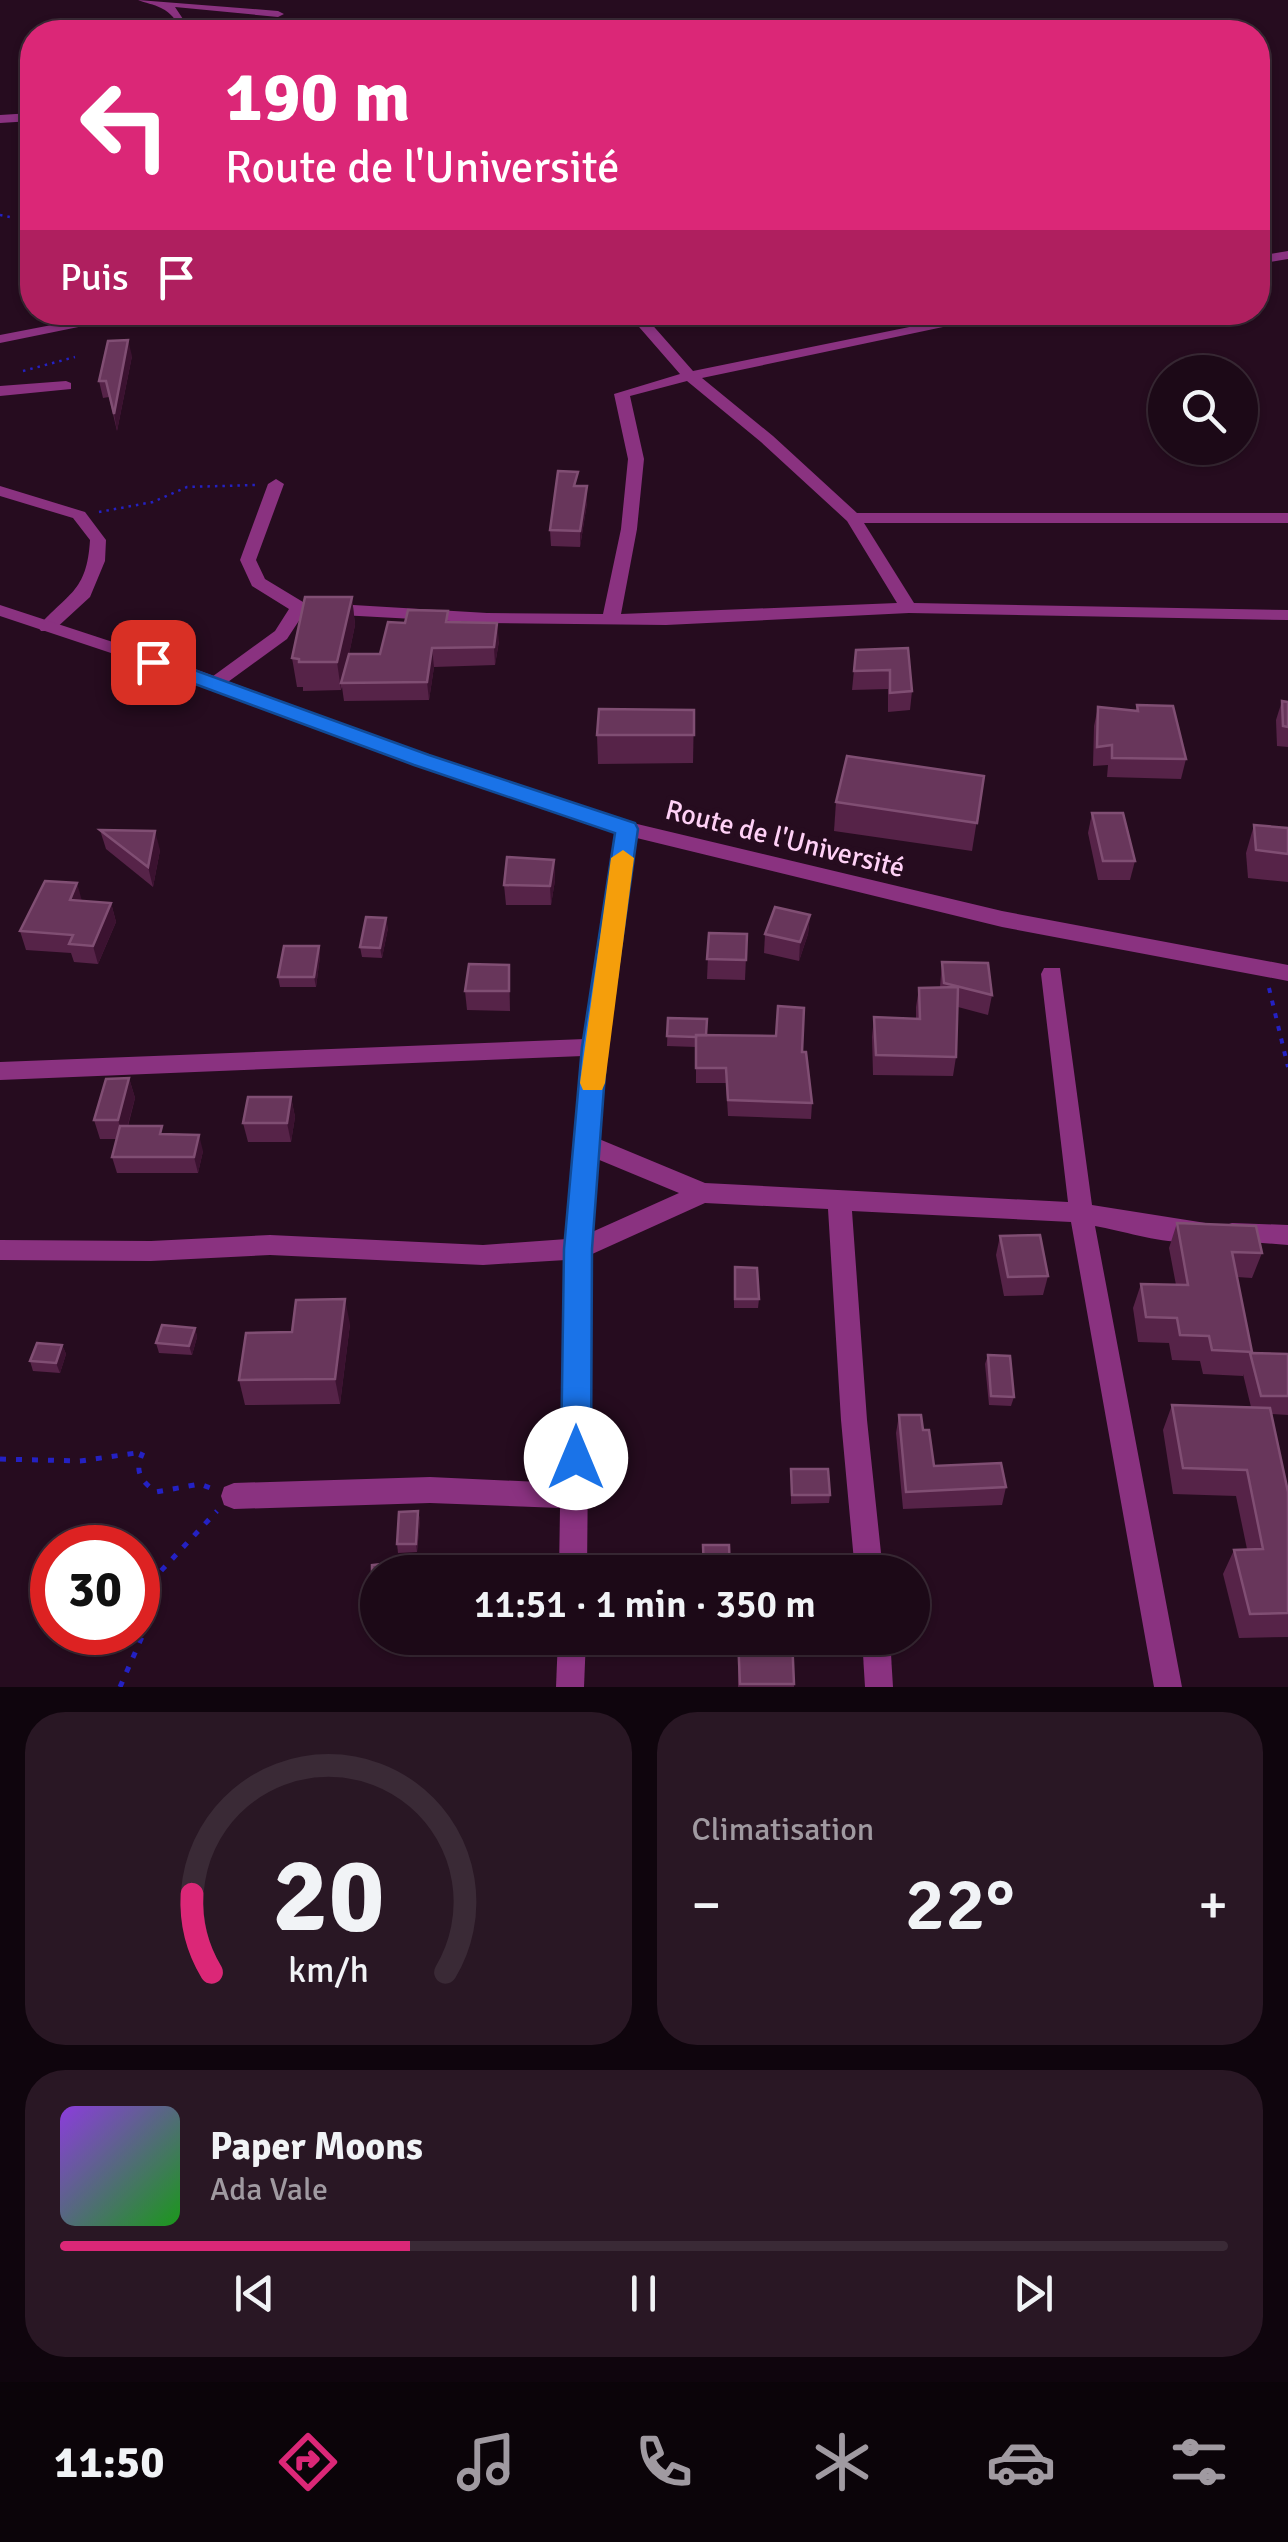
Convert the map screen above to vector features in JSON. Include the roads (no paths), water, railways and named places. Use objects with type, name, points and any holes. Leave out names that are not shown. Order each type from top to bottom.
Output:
[{"type":"street","points":[[144,0],[278,14]]},
{"type":"street","points":[[166,3],[175,9],[180,20]]},
{"type":"street","points":[[0,339],[76,325]]},
{"type":"street","points":[[644,325],[690,376],[767,439],[853,518],[909,608]]},
{"type":"street","points":[[610,619],[628,529],[636,459],[622,394],[690,376],[943,325]]},
{"type":"street","points":[[0,391],[66,386]]},
{"type":"street","points":[[276,484],[248,560],[258,582],[299,607],[487,618],[610,619],[909,608],[1288,616]]},
{"type":"street","points":[[0,492],[80,515],[98,540],[97,561],[81,597],[47,627]]},
{"type":"street","points":[[853,518],[1288,518]]},
{"type":"street","points":[[214,682],[281,634],[299,607]]},
{"type":"street","name":"Route de l'Université","points":[[0,610],[627,829],[1002,919],[1288,973]]},
{"type":"street","points":[[574,1555],[578,1249],[594,1047],[627,829]]},
{"type":"street","points":[[1052,974],[1081,1212],[1168,1687]]},
{"type":"street","points":[[0,1071],[594,1047]]},
{"type":"street","points":[[589,1145],[703,1193],[840,1203],[1081,1212],[1173,1230],[1288,1236]]},
{"type":"street","points":[[0,1250],[151,1251],[270,1245],[483,1254],[578,1249],[703,1193]]},
{"type":"street","points":[[840,1203],[866,1555]]},
{"type":"street","points":[[234,1496],[413,1490],[576,1496]]},
{"type":"street","points":[[570,1687],[571,1655]]},
{"type":"street","points":[[877,1655],[878,1687]]}]
